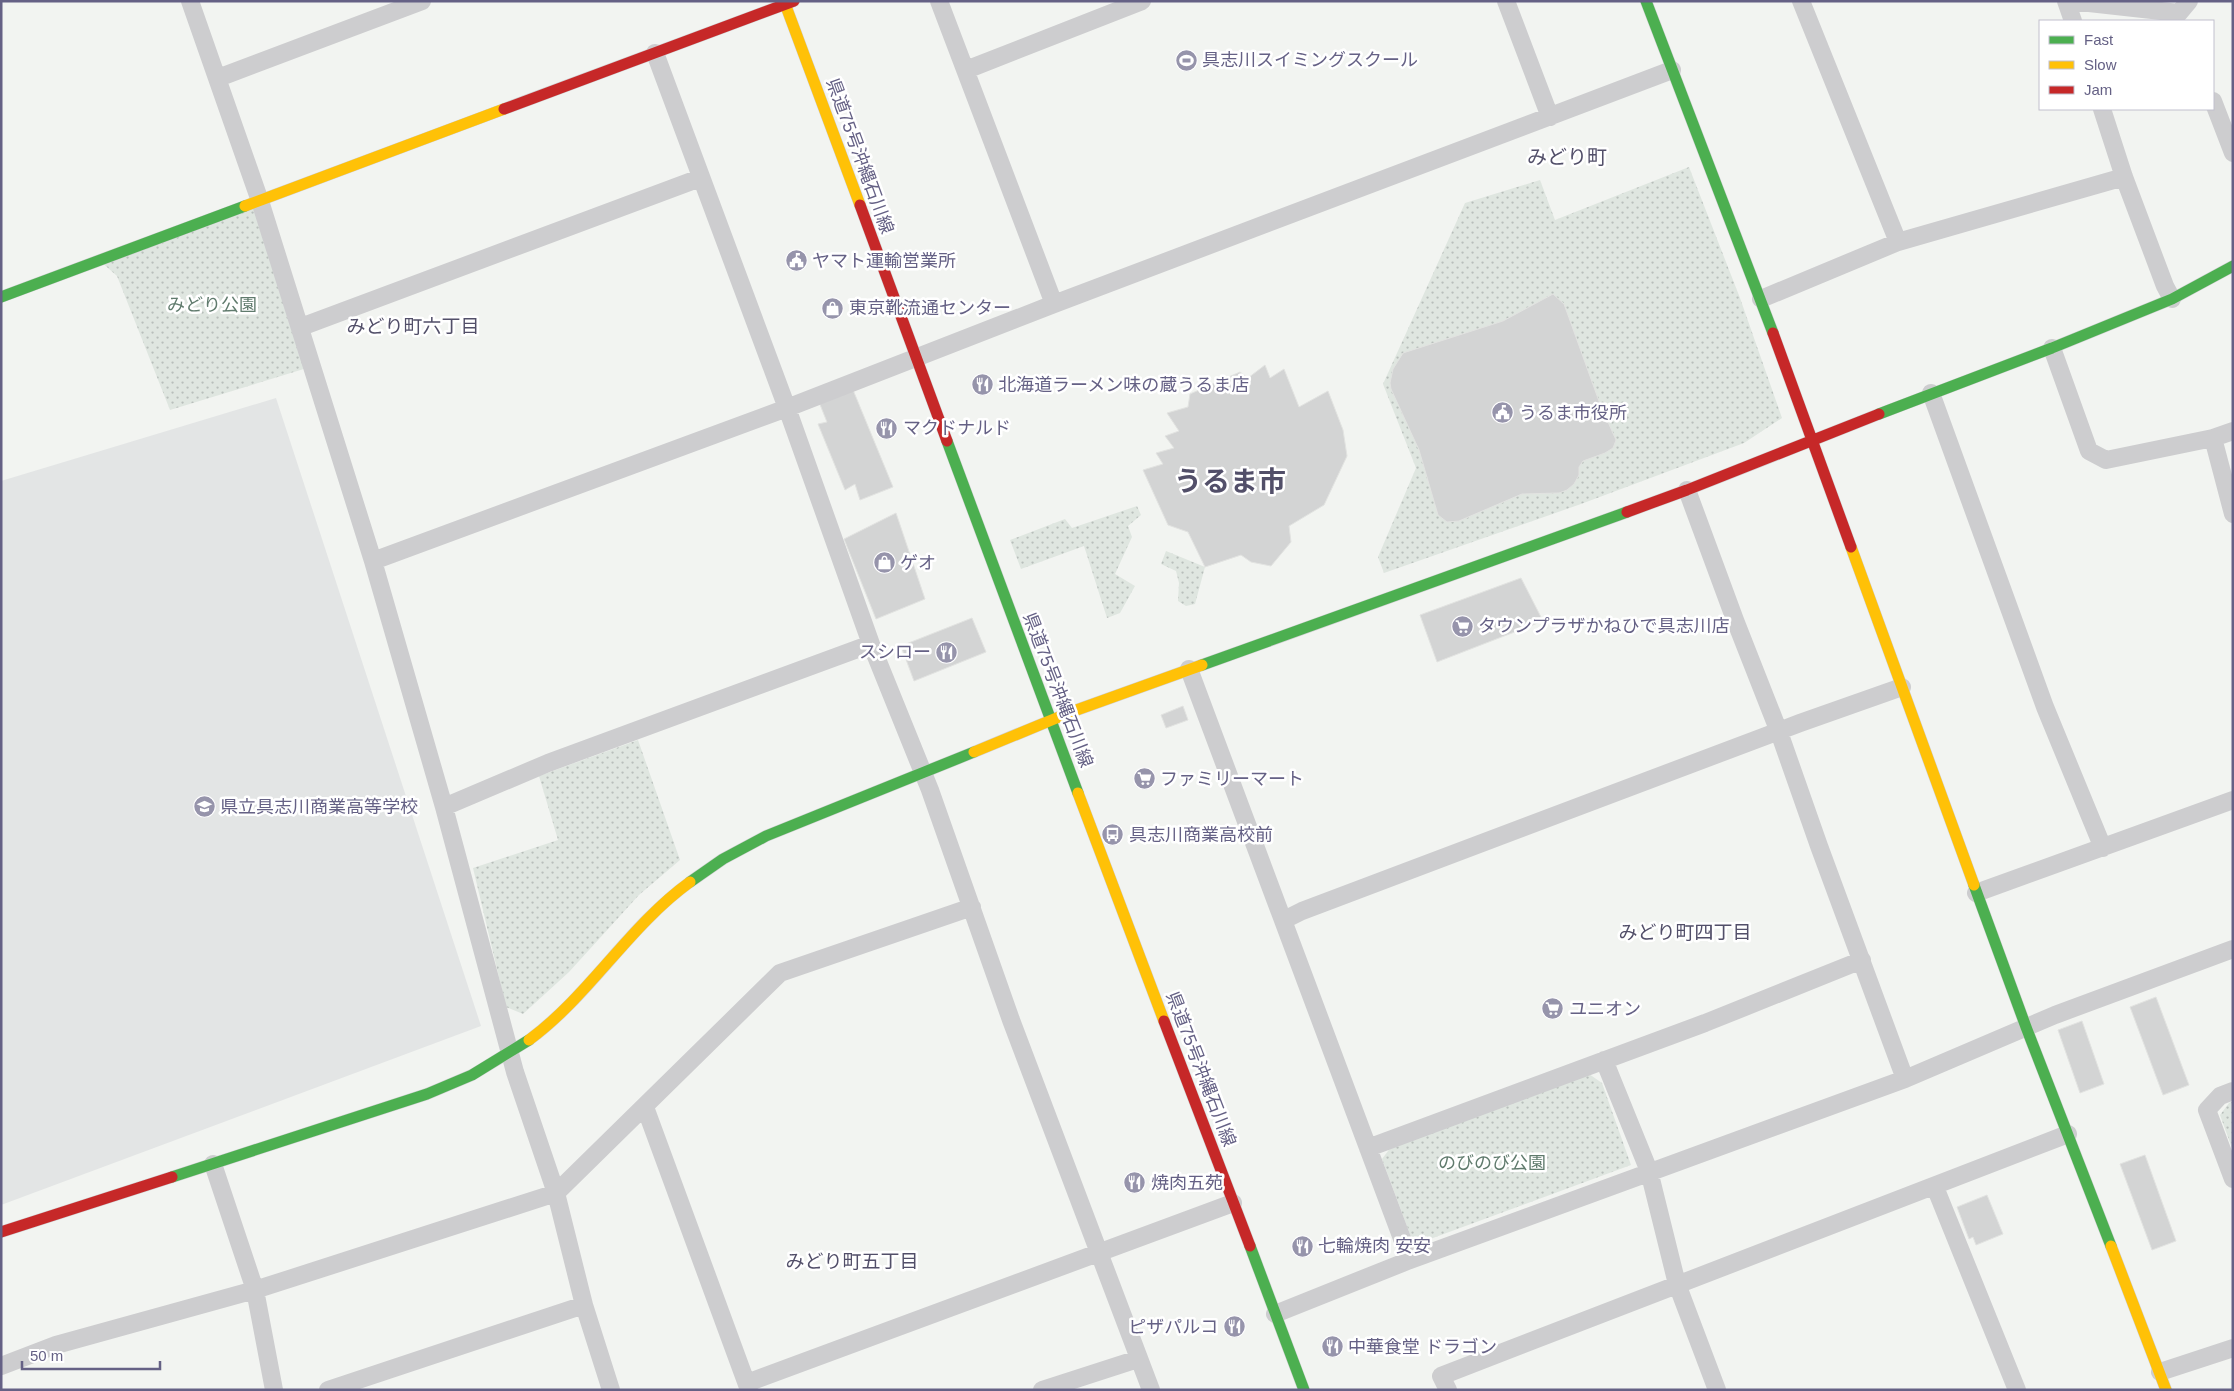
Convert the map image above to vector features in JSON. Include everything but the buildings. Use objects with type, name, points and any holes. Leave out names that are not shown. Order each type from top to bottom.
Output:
[{"type":"street","points":[[190,1],[260,201],[373,561],[444,807],[510,1053],[556,1193],[584,1305],[611,1390]]},
{"type":"street","points":[[218,78],[422,1]]},
{"type":"street","points":[[939,1],[1054,304]]},
{"type":"street","points":[[966,70],[1142,1]]},
{"type":"street","points":[[1506,1],[1550,117]]},
{"type":"street","points":[[1646,1],[1761,299],[2026,1027],[2166,1390]]},
{"type":"street","points":[[1801,1],[1898,242]]},
{"type":"street","points":[[1,297],[788,2]]},
{"type":"street","name":"県道75号沖縄石川線","points":[[788,2],[916,358],[1304,1390]]},
{"type":"street","points":[[2073,20],[2066,2],[2183,12]]},
{"type":"street","points":[[654,53],[787,408],[871,644],[921,773],[930,790],[1011,1020],[1151,1390]]},
{"type":"street","points":[[373,561],[787,408],[1054,304],[1672,70]]},
{"type":"street","points":[[2214,102],[2227,117],[2233,153]]},
{"type":"street","points":[[2102,110],[2124,177],[2165,286],[2172,299]]},
{"type":"street","points":[[1761,299],[1898,242],[2124,177]]},
{"type":"street","points":[[301,327],[700,178]]},
{"type":"street","points":[[1,1232],[427,1094],[472,1075],[531,1039],[558,1016],[581,993],[650,915],[695,877],[766,836],[1051,720],[1687,490],[1930,393],[2052,348],[2172,299],[2233,266]]},
{"type":"street","points":[[2052,348],[2089,450],[2106,460],[2213,438],[2233,431]]},
{"type":"street","points":[[1930,393],[2045,707],[2103,848]]},
{"type":"street","points":[[2213,438],[2233,514]]},
{"type":"street","points":[[1687,490],[1779,732],[1818,846],[1905,1079]]},
{"type":"street","points":[[444,807],[548,763],[871,644]]},
{"type":"street","points":[[1190,669],[1410,1260]]},
{"type":"street","points":[[1284,920],[1320,904],[1902,687]]},
{"type":"street","points":[[1976,893],[2233,800]]},
{"type":"street","points":[[1,1366],[56,1345],[255,1290],[556,1193],[780,973],[972,907]]},
{"type":"street","points":[[1275,1314],[1410,1260],[1649,1171],[1905,1079],[2026,1027],[2233,949]]},
{"type":"street","points":[[1368,1148],[1705,1023],[1862,960]]},
{"type":"street","points":[[1604,1060],[1649,1171],[1677,1284],[1717,1390]]},
{"type":"street","points":[[2233,1091],[2220,1096],[2208,1110],[2233,1179]]},
{"type":"street","points":[[645,1107],[748,1386],[1233,1203]]},
{"type":"street","points":[[1448,1390],[1441,1376],[1677,1284],[1935,1187],[2068,1134]]},
{"type":"street","points":[[213,1164],[255,1290],[274,1390]]},
{"type":"street","points":[[1935,1187],[2017,1390]]},
{"type":"street","points":[[328,1390],[584,1305]]},
{"type":"street","points":[[2160,1372],[2233,1348]]},
{"type":"street","points":[[1042,1390],[1138,1359]]},
{"type":"shaded area","points":[[276,398],[481,1026],[1,1205],[1,481]]},
{"type":"green space","points":[[1689,167],[1740,298],[1782,418],[1744,443],[1581,504],[1384,573],[1378,557],[1416,468],[1383,384],[1465,203],[1540,180],[1555,220]]},
{"type":"green space","name":"みどり公園","points":[[260,201],[307,368],[170,410],[117,276],[99,260]]},
{"type":"green space","points":[[1137,506],[1141,515],[1128,526],[1132,537],[1115,574],[1135,586],[1120,613],[1107,618],[1084,546],[1021,569],[1010,540],[1065,519],[1072,528]]},
{"type":"green space","points":[[1166,551],[1205,567],[1195,604],[1186,606],[1178,601],[1179,583],[1176,571],[1161,564]]},
{"type":"green space","points":[[638,740],[680,860],[639,895],[569,972],[523,1014],[506,1007],[473,868],[558,840],[539,776]]},
{"type":"green space","name":"のびのび公園","points":[[1589,1074],[1602,1083],[1631,1165],[1422,1242],[1411,1237],[1382,1159],[1391,1147]]},
{"type":"green space","points":[[2233,1101],[2233,1151],[2220,1115],[2229,1103]]},
{"type":"traffic: fast","points":[[1646,1],[1773,333]]},
{"type":"traffic: fast","points":[[1,297],[245,206]]},
{"type":"traffic: fast","points":[[1879,414],[2052,348],[2172,299],[2233,266]]},
{"type":"traffic: fast","points":[[947,441],[1078,793]]},
{"type":"traffic: fast","points":[[1202,665],[1627,512]]},
{"type":"traffic: fast","points":[[690,882],[723,859],[766,836],[974,752]]},
{"type":"traffic: fast","points":[[1974,885],[2026,1027],[2111,1246]]},
{"type":"traffic: fast","points":[[172,1177],[427,1094],[472,1075],[529,1040]]},
{"type":"traffic: fast","points":[[1250,1246],[1304,1390]]},
{"type":"traffic: slow","points":[[784,1],[860,205]]},
{"type":"traffic: slow","points":[[245,206],[504,109]]},
{"type":"traffic: slow","points":[[1851,547],[1974,885]]},
{"type":"traffic: slow","points":[[974,752],[1071,712],[1202,665]]},
{"type":"traffic: slow","points":[[1078,793],[1164,1021]]},
{"type":"traffic: slow","points":[[529,1040],[571,1003],[628,939],[668,900],[690,882]]},
{"type":"traffic: slow","points":[[2111,1246],[2166,1390]]},
{"type":"traffic: jam","points":[[504,109],[794,1]]},
{"type":"traffic: jam","points":[[860,205],[947,441]]},
{"type":"traffic: jam","points":[[1773,333],[1851,547]]},
{"type":"traffic: jam","points":[[1627,512],[1879,414]]},
{"type":"traffic: jam","points":[[1164,1021],[1250,1246]]},
{"type":"traffic: jam","points":[[1,1232],[172,1177]]},
{"type":"place","name":"具志川スイミングスクール","points":[[1186,60]]},
{"type":"place","name":"ヤマト運輸営業所","points":[[796,261]]},
{"type":"place","name":"東京靴流通センター","points":[[833,308]]},
{"type":"place","name":"北海道ラーメン味の蔵うるま店","points":[[982,385]]},
{"type":"place","name":"うるま市役所","points":[[1503,413]]},
{"type":"place","name":"マクドナルド","points":[[887,428]]},
{"type":"place","name":"ゲオ","points":[[884,563]]},
{"type":"place","name":"タウンプラザかねひで具志川店","points":[[1462,626]]},
{"type":"place","name":"スシロー","points":[[947,652]]},
{"type":"place","name":"ファミリーマート","points":[[1144,779]]},
{"type":"place","name":"県立具志川商業高等学校","points":[[204,807]]},
{"type":"place","name":"具志川商業高校前","points":[[1113,835]]},
{"type":"place","name":"ユニオン","points":[[1553,1009]]},
{"type":"place","name":"焼肉五苑","points":[[1135,1183]]},
{"type":"place","name":"七輪焼肉 安安","points":[[1302,1246]]},
{"type":"place","name":"ピザパルコ","points":[[1234,1327]]},
{"type":"place","name":"中華食堂 ドラゴン","points":[[1332,1347]]},
{"type":"district","name":"みどり町","points":[[1567,157]]},
{"type":"district","name":"みどり町六丁目","points":[[413,326]]},
{"type":"district","name":"うるま市","points":[[1230,481]]},
{"type":"district","name":"みどり町四丁目","points":[[1685,932]]},
{"type":"district","name":"みどり町五丁目","points":[[852,1261]]}]
